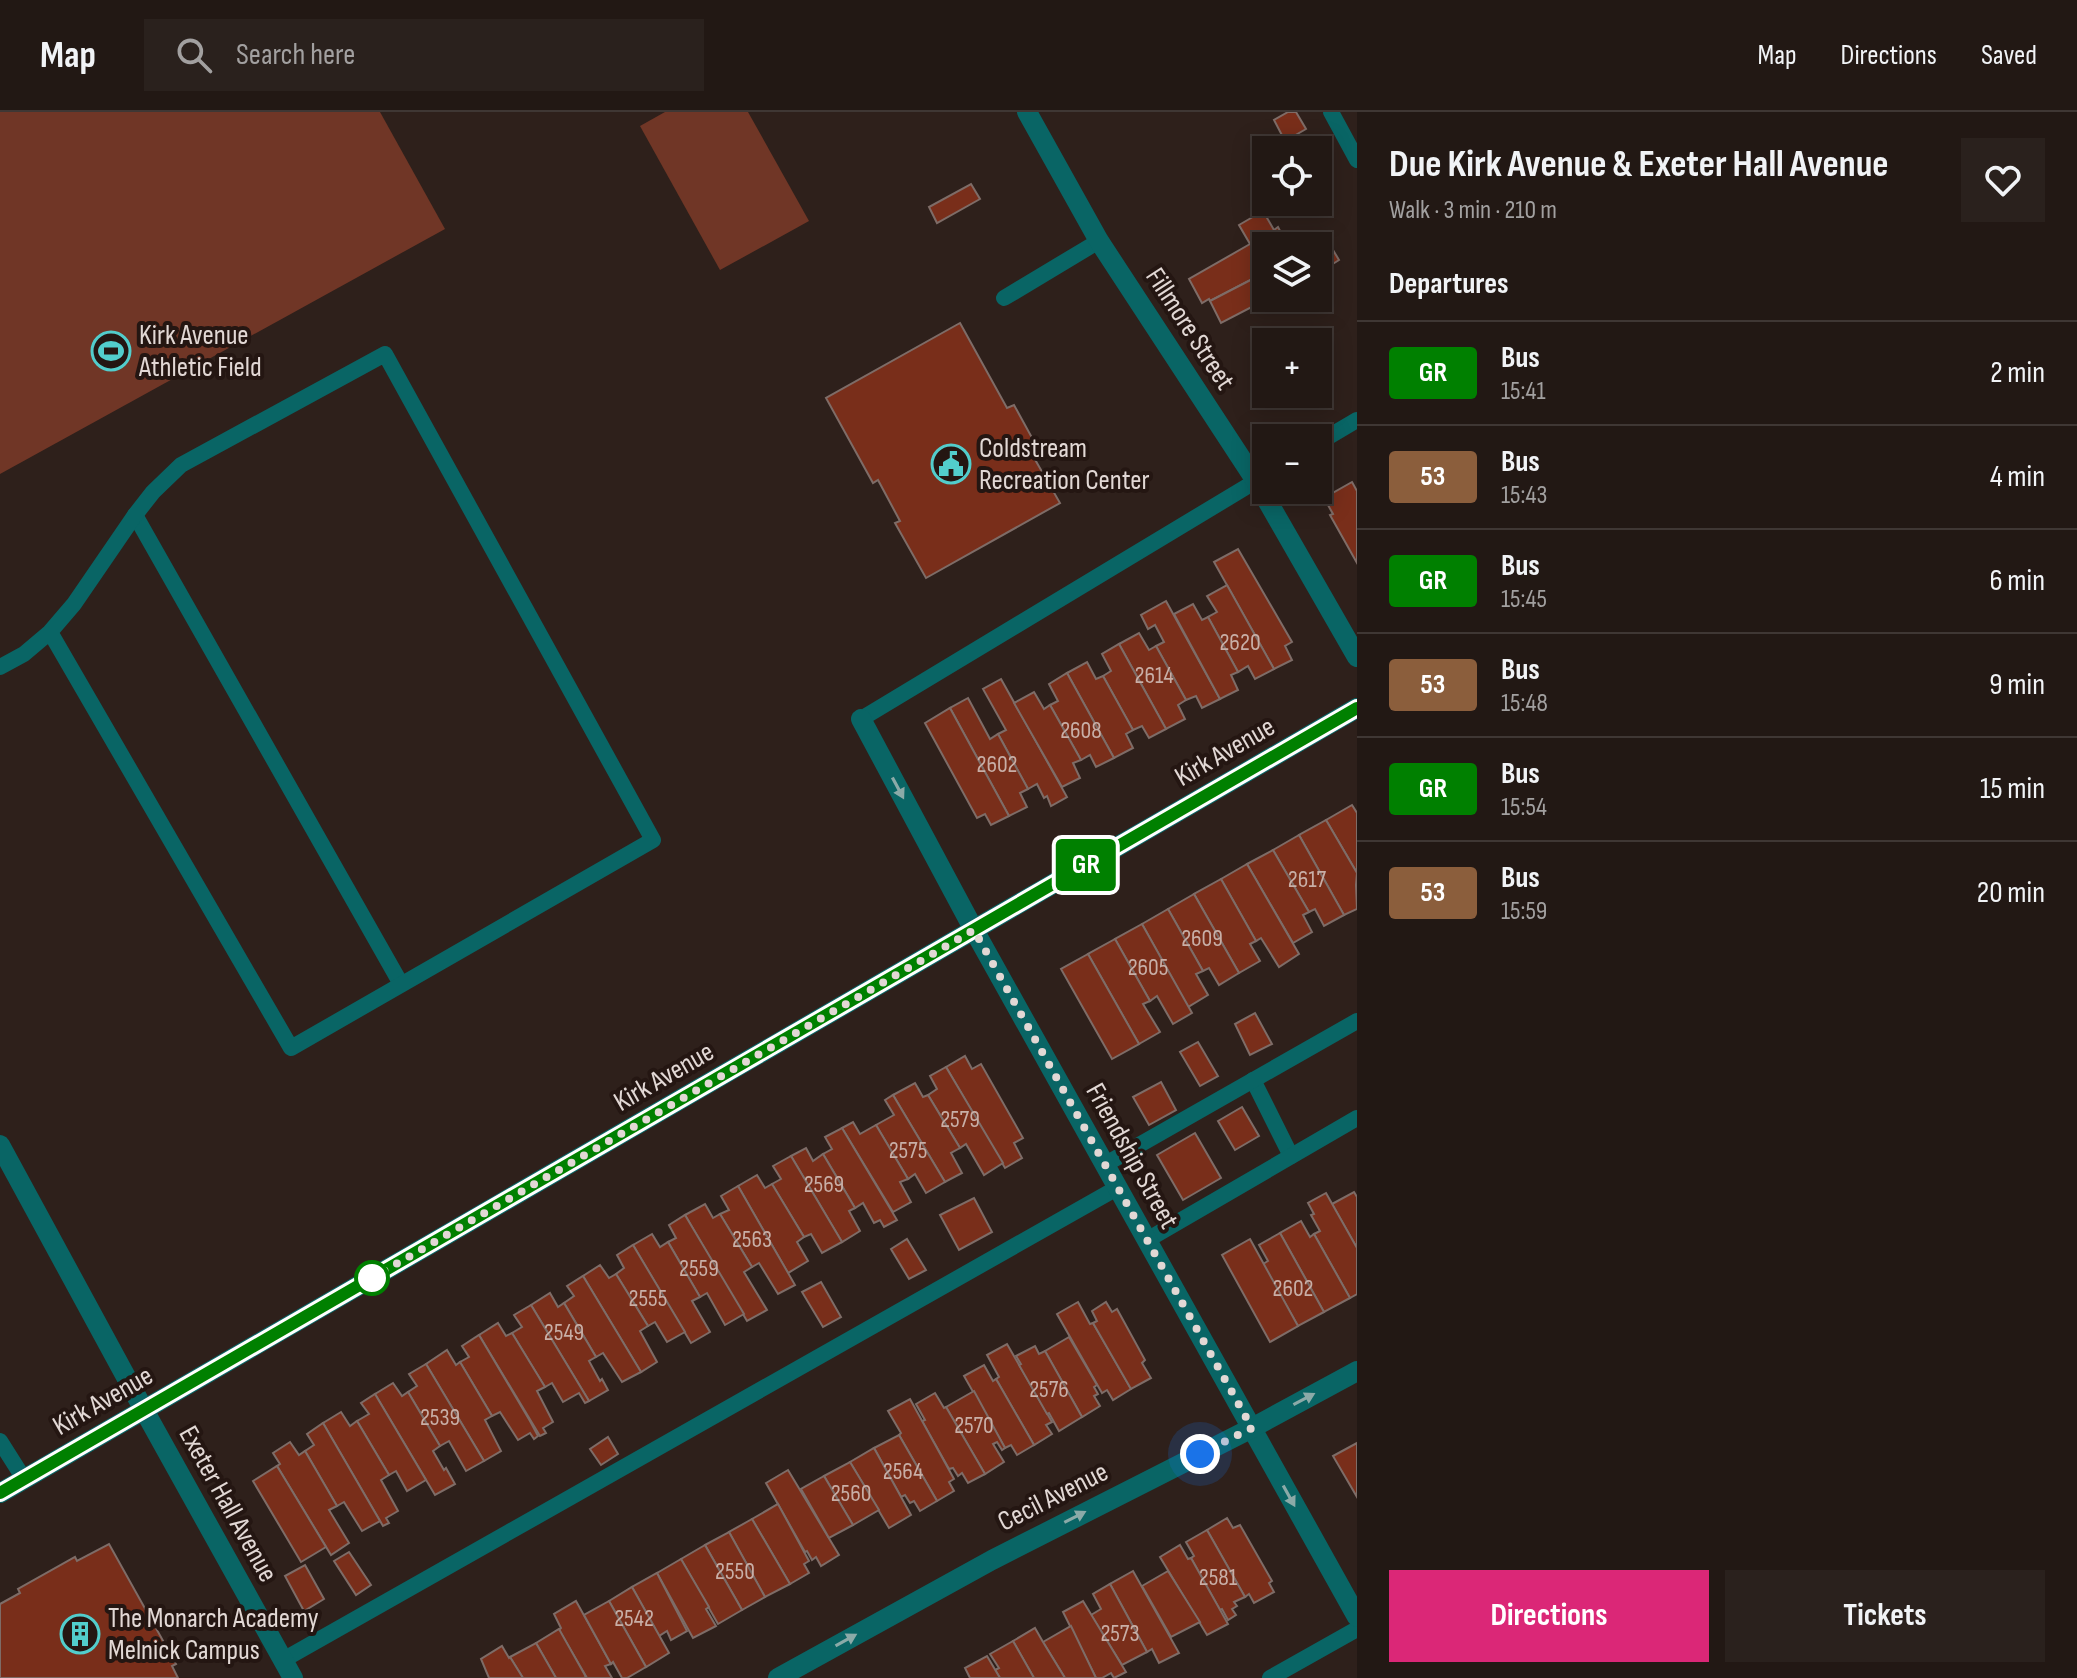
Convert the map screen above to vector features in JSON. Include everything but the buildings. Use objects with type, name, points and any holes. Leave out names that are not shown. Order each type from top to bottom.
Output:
[{"type":"street","name":"Fillmore Street","points":[[1027,112],[1099,241],[1252,465]]},
{"type":"street","name":"Fillmore Street","points":[[1275,504],[1357,657]]},
{"type":"street","name":"Kirk Avenue","points":[[0,1493],[1357,708]]},
{"type":"street","name":"Friendship Street","points":[[861,719],[974,930],[1357,1617]]},
{"type":"street","name":"Exeter Hall Avenue","points":[[0,1145],[288,1669]]},
{"type":"street","name":"Cecil Avenue","points":[[778,1678],[992,1560],[1357,1371]]},
{"type":"lane","points":[[1331,112],[1357,160]]},
{"type":"lane","points":[[1004,298],[1099,241]]},
{"type":"lane","points":[[0,667],[24,654],[50,632],[74,604],[153,492],[181,465],[385,354],[653,840],[291,1048],[50,632]]},
{"type":"lane","points":[[1332,435],[1357,420]]},
{"type":"lane","points":[[861,719],[1252,483]]},
{"type":"lane","points":[[135,515],[401,984]]},
{"type":"lane","points":[[1104,1165],[1357,1021]]},
{"type":"lane","points":[[1253,1080],[1291,1156]]},
{"type":"lane","points":[[1147,1240],[1357,1118]]},
{"type":"lane","points":[[288,1669],[1117,1188]]},
{"type":"lane","points":[[0,1441],[24,1479]]},
{"type":"lane","points":[[1270,1678],[1357,1629]]},
{"type":"shaded area","name":"Kirk Avenue Athletic Field","points":[[0,112],[380,112],[445,229],[0,474]]},
{"type":"shaded area","points":[[665,112],[748,112],[809,221],[720,270],[640,126]]},
{"type":"bus line","name":"GR","points":[[0,1493],[1357,708]]},
{"type":"place","name":"Kirk Avenue Athletic Field","points":[[111,351]]},
{"type":"place","name":"Coldstream Recreation Center","points":[[951,464]]},
{"type":"place","name":"The Monarch Academy Melnick Campus","points":[[80,1634]]},
{"type":"route","points":[[372,1278],[974,930],[1252,1428],[1200,1454]]}]
